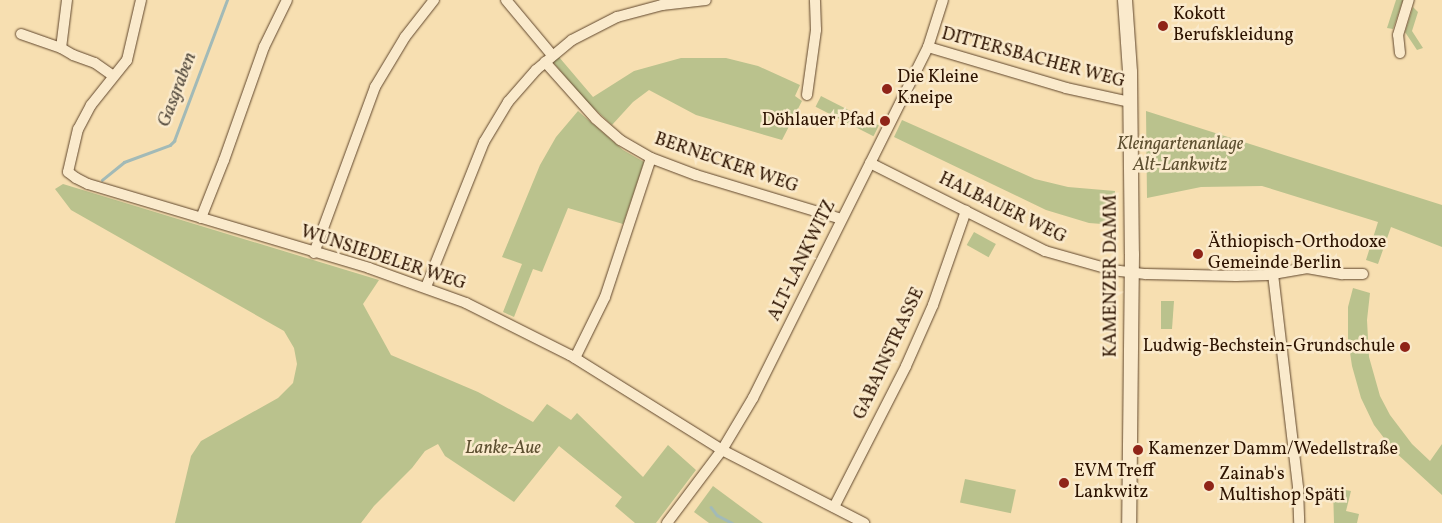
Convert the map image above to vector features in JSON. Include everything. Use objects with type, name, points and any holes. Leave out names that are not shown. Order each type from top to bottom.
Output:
[{"type":"main road","name":"KAMENZER DAMM","points":[[1125,0],[1130,102],[1132,272],[1129,523]]},
{"type":"street","points":[[61,48],[67,0]]},
{"type":"street","points":[[21,34],[61,48],[73,55],[95,63],[112,75],[126,60],[141,0]]},
{"type":"street","points":[[200,218],[224,160],[264,47],[288,0]]},
{"type":"street","points":[[314,253],[375,87],[398,47],[434,0]]},
{"type":"street","name":"BERNECKER WEG","points":[[506,0],[596,119],[620,140],[651,158],[700,176],[842,219]]},
{"type":"street","points":[[426,287],[487,136],[518,89],[549,58],[583,34],[617,18],[662,5],[706,0]]},
{"type":"street","points":[[807,95],[816,36],[815,0]]},
{"type":"street","name":"ALT-LANKWITZ","points":[[667,523],[722,450],[752,398],[928,47],[943,0]]},
{"type":"street","points":[[1400,53],[1398,36],[1409,0]]},
{"type":"street","name":"DITTERSBACHER WEG","points":[[928,47],[1066,88],[1130,102]]},
{"type":"street","name":"WUNSIEDELER WEG","points":[[112,75],[91,104],[78,129],[68,172],[88,184],[426,287],[505,321],[575,358],[722,450],[864,523]]},
{"type":"street","points":[[575,358],[596,320],[606,294],[651,158]]},
{"type":"street","name":"HALBAUER WEG","points":[[870,163],[1053,254],[1112,270],[1236,276],[1273,274],[1307,268],[1342,274],[1363,274]]},
{"type":"street","name":"GABAINSTRASSE","points":[[834,507],[909,358],[932,305],[966,211]]},
{"type":"street","points":[[1273,274],[1298,488],[1299,523]]},
{"type":"green space","points":[[1396,0],[1403,0],[1393,29],[1387,28]]},
{"type":"green space","points":[[1413,7],[1418,12],[1412,31],[1423,48],[1417,50],[1405,32]]},
{"type":"green space","points":[[559,57],[593,97],[634,71],[681,58],[726,58],[758,66],[800,85],[795,96],[802,101],[782,140],[696,115],[649,90],[633,102],[612,125],[587,102],[553,62]]},
{"type":"green space","points":[[821,96],[879,126],[873,136],[816,107]]},
{"type":"green space","points":[[578,111],[623,150],[644,162],[623,224],[568,208],[542,272],[533,269],[514,317],[503,312],[522,264],[502,257],[540,165],[556,137]]},
{"type":"green space","name":"Kleingartenanlage Alt-Lankwitz","points":[[1146,111],[1442,205],[1442,247],[1391,227],[1378,264],[1366,260],[1378,222],[1262,186],[1201,187],[1147,198]]},
{"type":"green space","points":[[902,120],[1035,179],[1068,187],[1115,191],[1115,225],[1089,223],[1046,210],[894,137]]},
{"type":"green space","name":"Lanke-Aue","points":[[63,184],[379,280],[363,304],[391,355],[478,392],[533,422],[547,404],[571,420],[577,413],[643,477],[668,445],[696,470],[656,523],[635,523],[615,506],[622,497],[559,446],[514,502],[445,456],[438,444],[425,451],[412,468],[374,506],[361,523],[175,523],[191,456],[201,441],[278,398],[293,383],[297,364],[294,348],[284,331],[71,210],[55,189]]},
{"type":"green space","points":[[974,232],[996,244],[989,257],[967,245]]},
{"type":"green space","points":[[1353,288],[1370,293],[1367,320],[1369,357],[1380,396],[1390,415],[1412,444],[1430,461],[1442,444],[1442,495],[1394,451],[1374,425],[1361,398],[1352,366],[1348,339],[1348,307]]},
{"type":"green space","points":[[1161,301],[1174,301],[1172,329],[1161,329]]},
{"type":"green space","points":[[965,479],[1016,490],[1011,513],[960,502]]},
{"type":"green space","points":[[713,486],[763,523],[709,523],[694,512]]},
{"type":"green space","points":[[1333,488],[1351,491],[1346,511],[1359,514],[1357,523],[1334,523]]},
{"type":"waterway","name":"Gasgraben","points":[[102,180],[124,162],[170,145],[174,141],[227,0]]},
{"type":"waterway","points":[[711,507],[717,515],[732,523]]},
{"type":"place","name":"Kokott Berufskleidung","points":[[1163,26]]},
{"type":"place","name":"Die Kleine Kneipe","points":[[887,89]]},
{"type":"place","name":"Döhlauer Pfad","points":[[885,121]]},
{"type":"place","name":"Äthiopisch-Orthodoxe Gemeinde Berlin","points":[[1198,254]]},
{"type":"place","name":"Ludwig-Bechstein-Grundschule","points":[[1405,347]]},
{"type":"place","name":"Kamenzer Damm/Wedellstraße","points":[[1138,450]]},
{"type":"place","name":"EVM Treff Lankwitz","points":[[1064,483]]},
{"type":"place","name":"Zainab's Multishop Späti","points":[[1209,486]]}]
